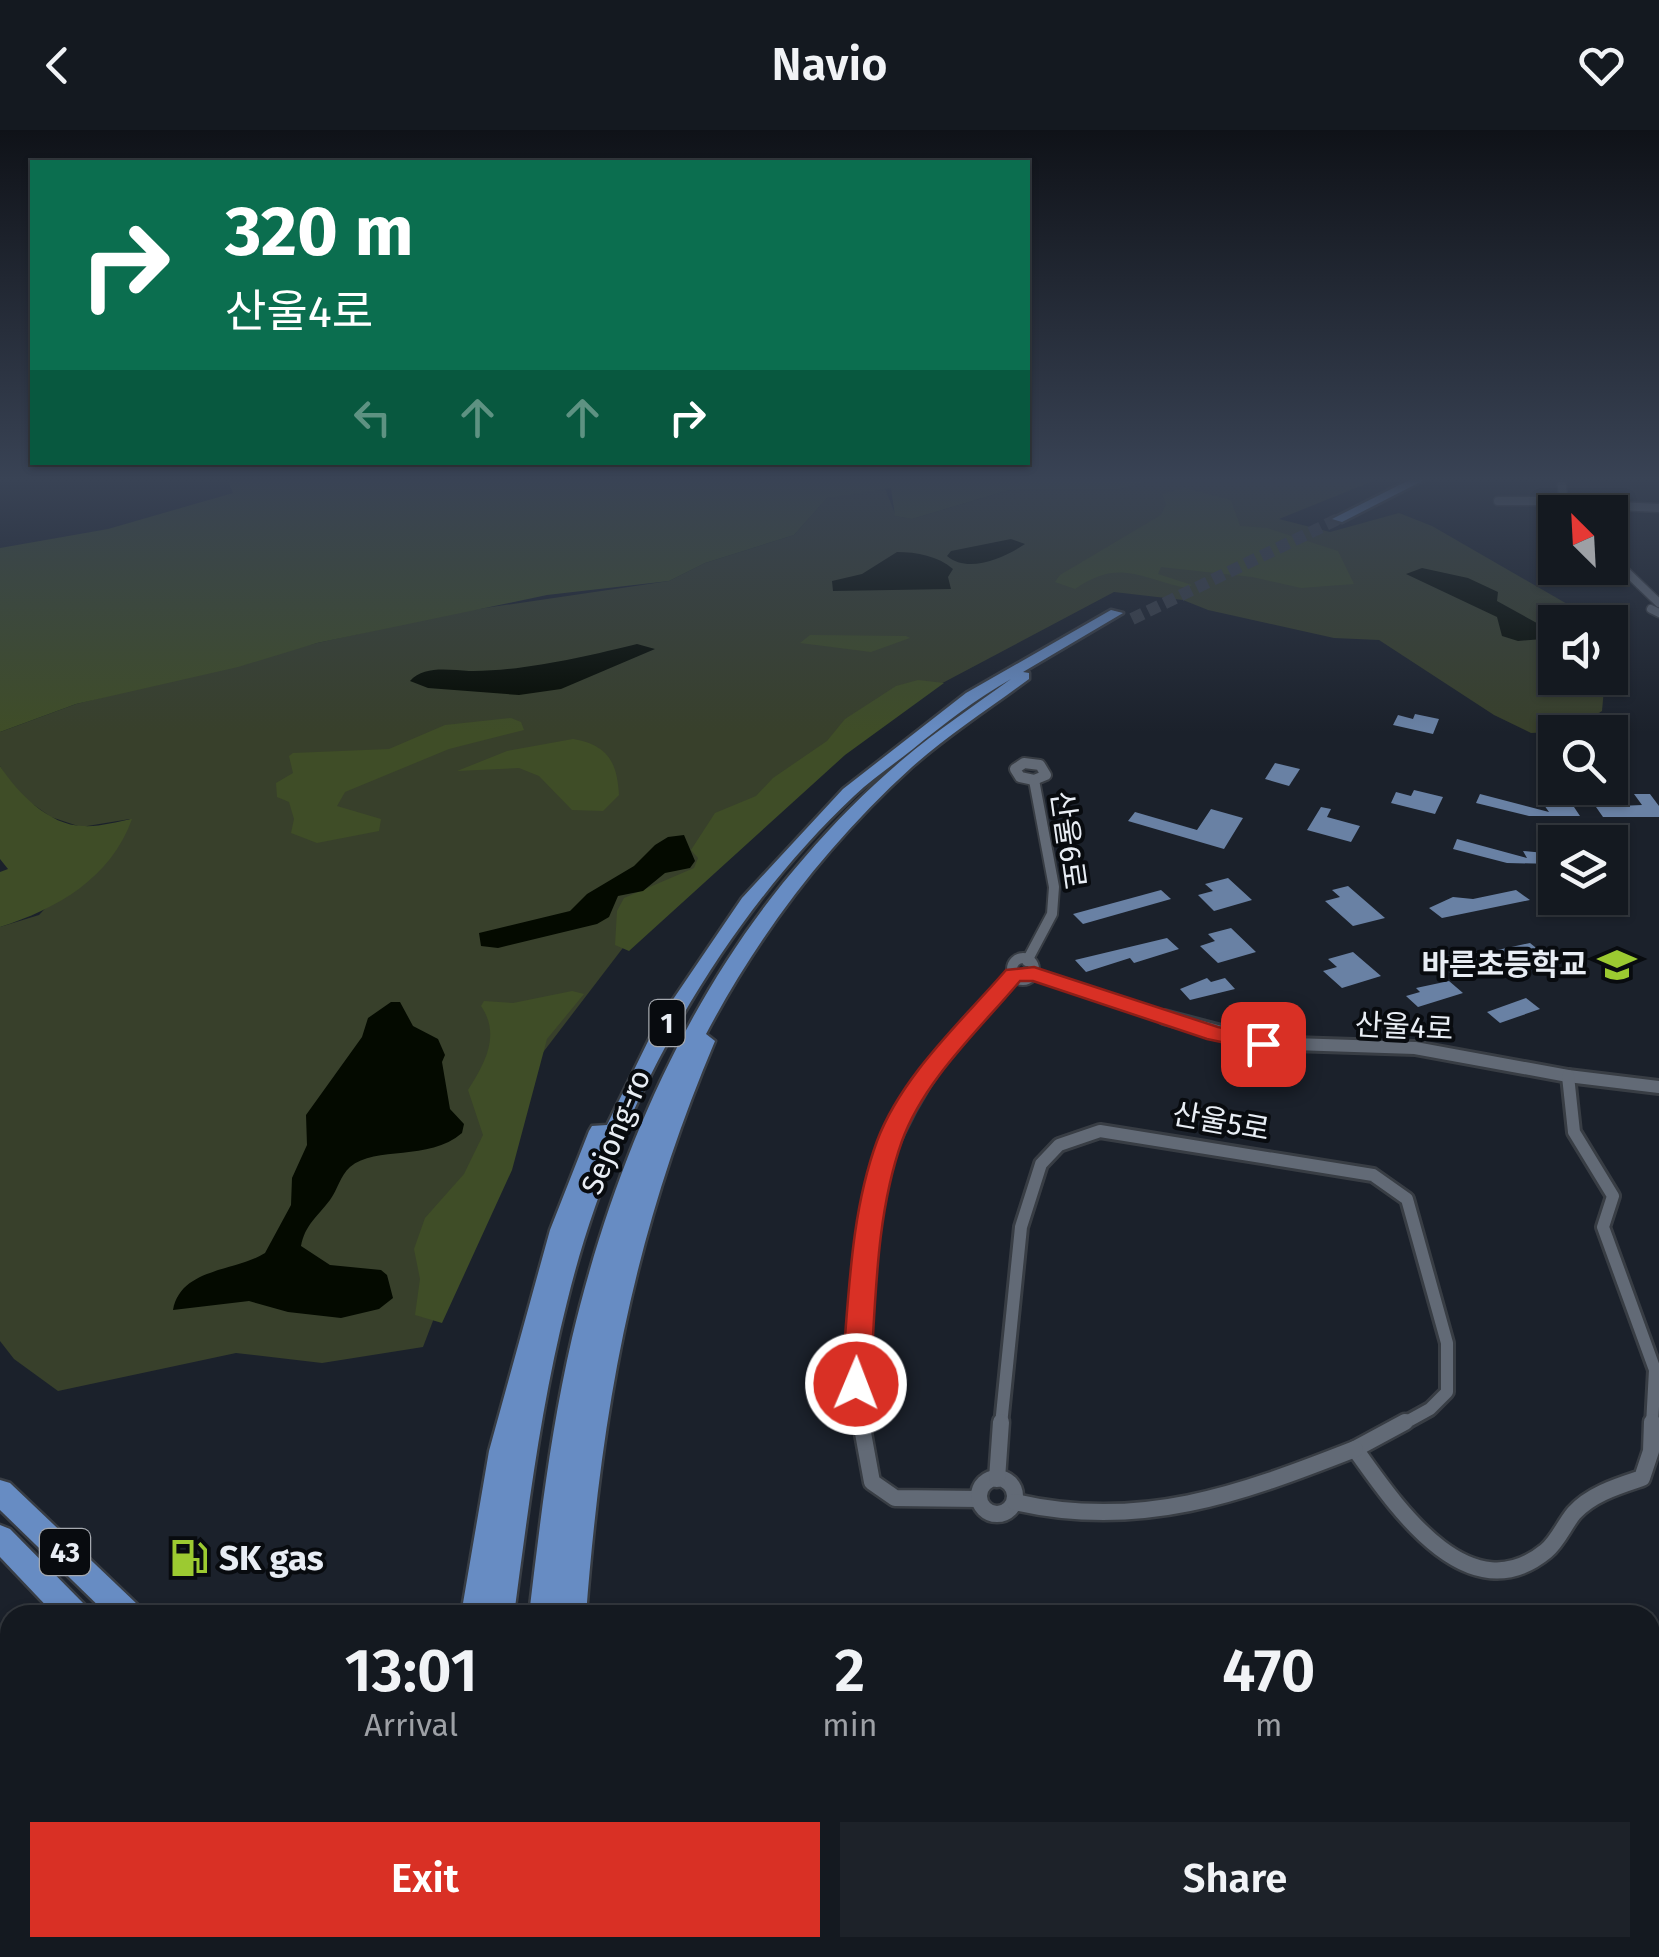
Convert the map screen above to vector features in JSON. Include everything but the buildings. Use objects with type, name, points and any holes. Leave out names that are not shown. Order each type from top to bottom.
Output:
[{"type":"highway","name":"Sejong-ro","points":[[501,1605],[514,1492],[576,1233],[642,1066],[715,942],[774,883],[937,737],[1033,670],[1124,616]]},
{"type":"highway","name":"Sejong-ro","points":[[545,1605],[552,1512],[605,1256],[638,1155],[672,1076],[774,883]]},
{"type":"highway","points":[[477,1605],[502,1452],[561,1230],[588,1157],[641,1050],[690,966],[774,883]]},
{"type":"highway","points":[[573,1605],[590,1426],[614,1304],[647,1182],[774,883]]},
{"type":"highway","name":"43","points":[[0,1492],[118,1605]]},
{"type":"highway","name":"43","points":[[0,1538],[65,1605]]},
{"type":"street","points":[[1628,573],[1659,603],[1650,607],[1659,613]]},
{"type":"street","name":"산울6로","points":[[1014,975],[1010,964],[1027,961],[1052,914],[1054,886],[1034,780]]},
{"type":"street","points":[[979,1499],[982,1484],[997,1479],[1013,1487],[1015,1502],[1008,1510],[997,1513],[979,1499],[895,1498],[872,1482],[862,1444],[856,1338],[876,1184],[890,1140],[925,1077],[1014,975],[1034,974],[1036,967],[1027,961]]},
{"type":"street","name":"산울4로","points":[[1034,974],[1215,1034],[1263,1044],[1415,1048],[1568,1076],[1659,1086]]},
{"type":"street","points":[[1355,1449],[1400,1512],[1445,1556],[1489,1571],[1518,1571],[1548,1550],[1580,1508],[1642,1478],[1651,1451],[1655,1370],[1603,1228],[1613,1196],[1574,1140],[1566,1116],[1568,1076]]},
{"type":"street","name":"산울5로","points":[[997,1479],[1022,1216],[1042,1162],[1065,1139],[1100,1131],[1372,1175],[1407,1199],[1447,1344],[1447,1392],[1430,1409],[1355,1449],[1241,1494],[1132,1515],[1015,1502]]},
{"type":"green space","points":[[0,562],[707,562],[669,581],[547,595],[317,643],[238,667],[76,704],[0,732]]},
{"type":"green space","points":[[707,562],[1495,562],[1569,605],[1538,605],[1538,695],[1603,695],[1602,711],[1596,715],[1538,715],[1538,733],[1531,733],[1494,715],[1379,640],[1334,638],[1208,610],[1183,600],[1114,592],[867,723],[699,868],[632,936],[528,1072],[423,1347],[322,1363],[236,1353],[58,1391],[14,1359],[0,1341],[0,927],[39,915],[130,819],[81,827],[51,817],[14,791],[0,766],[0,732],[76,704],[317,643],[458,612],[669,581]]},
{"type":"green space","points":[[1081,562],[1343,562],[1354,584],[1301,588],[1252,577],[1161,567],[1158,574],[1192,585],[1187,588],[1117,572],[1104,574],[1075,589],[1055,582]]},
{"type":"green space","points":[[810,635],[910,638],[871,652],[800,643]]},
{"type":"green space","points":[[918,680],[944,683],[845,755],[629,951],[615,945],[617,911],[624,898],[694,868],[698,858],[691,850],[715,813],[756,796],[773,778],[827,741],[845,719],[896,686]]},
{"type":"green space","points":[[511,718],[521,722],[524,730],[449,749],[345,792],[337,806],[381,819],[379,831],[317,843],[291,833],[294,819],[289,802],[277,797],[276,783],[293,773],[289,756],[293,753],[389,749],[445,725]]},
{"type":"green space","points":[[573,739],[595,746],[613,764],[619,795],[603,811],[572,810],[539,776],[519,768],[457,771],[507,751]]},
{"type":"green space","points":[[0,766],[24,796],[58,820],[89,826],[132,819],[111,858],[80,888],[42,911],[0,927],[0,872],[8,869],[0,859]]},
{"type":"green space","points":[[572,991],[584,994],[547,1039],[512,1170],[442,1323],[415,1315],[420,1279],[414,1249],[425,1218],[464,1174],[483,1135],[468,1090],[485,1059],[490,1038],[481,1006],[484,1001],[513,1003]]},
{"type":"shaded area","points":[[881,562],[943,562],[953,569],[948,577],[951,589],[833,591],[832,581],[862,574]]},
{"type":"shaded area","points":[[1422,568],[1468,578],[1498,592],[1497,601],[1538,624],[1538,639],[1518,641],[1502,636],[1497,617],[1406,574]]},
{"type":"shaded area","points":[[637,644],[655,649],[561,689],[519,695],[428,688],[410,681],[430,671],[510,669]]},
{"type":"shaded area","points":[[684,835],[695,861],[690,868],[665,873],[643,891],[618,896],[609,917],[597,924],[498,948],[481,946],[479,933],[570,911],[587,894],[634,866],[655,845],[668,837]]},
{"type":"shaded area","points":[[391,1002],[400,1002],[413,1026],[438,1039],[445,1055],[442,1062],[450,1109],[464,1124],[462,1133],[434,1147],[374,1156],[350,1167],[309,1227],[301,1246],[330,1265],[381,1270],[387,1275],[393,1298],[379,1309],[341,1318],[288,1312],[249,1301],[173,1310],[178,1296],[198,1278],[265,1253],[291,1205],[292,1178],[307,1145],[306,1115],[362,1037],[368,1018]]},
{"type":"tunnel","points":[[1132,619],[1249,562]]},
{"type":"place","name":"바른초등학교","points":[[1617,965]]},
{"type":"place","name":"SK gas","points":[[189,1558]]},
{"type":"route","points":[[856,1384],[856,1338],[869,1229],[876,1184],[890,1140],[925,1077],[1014,975],[1034,974],[1215,1034],[1263,1044]]}]
